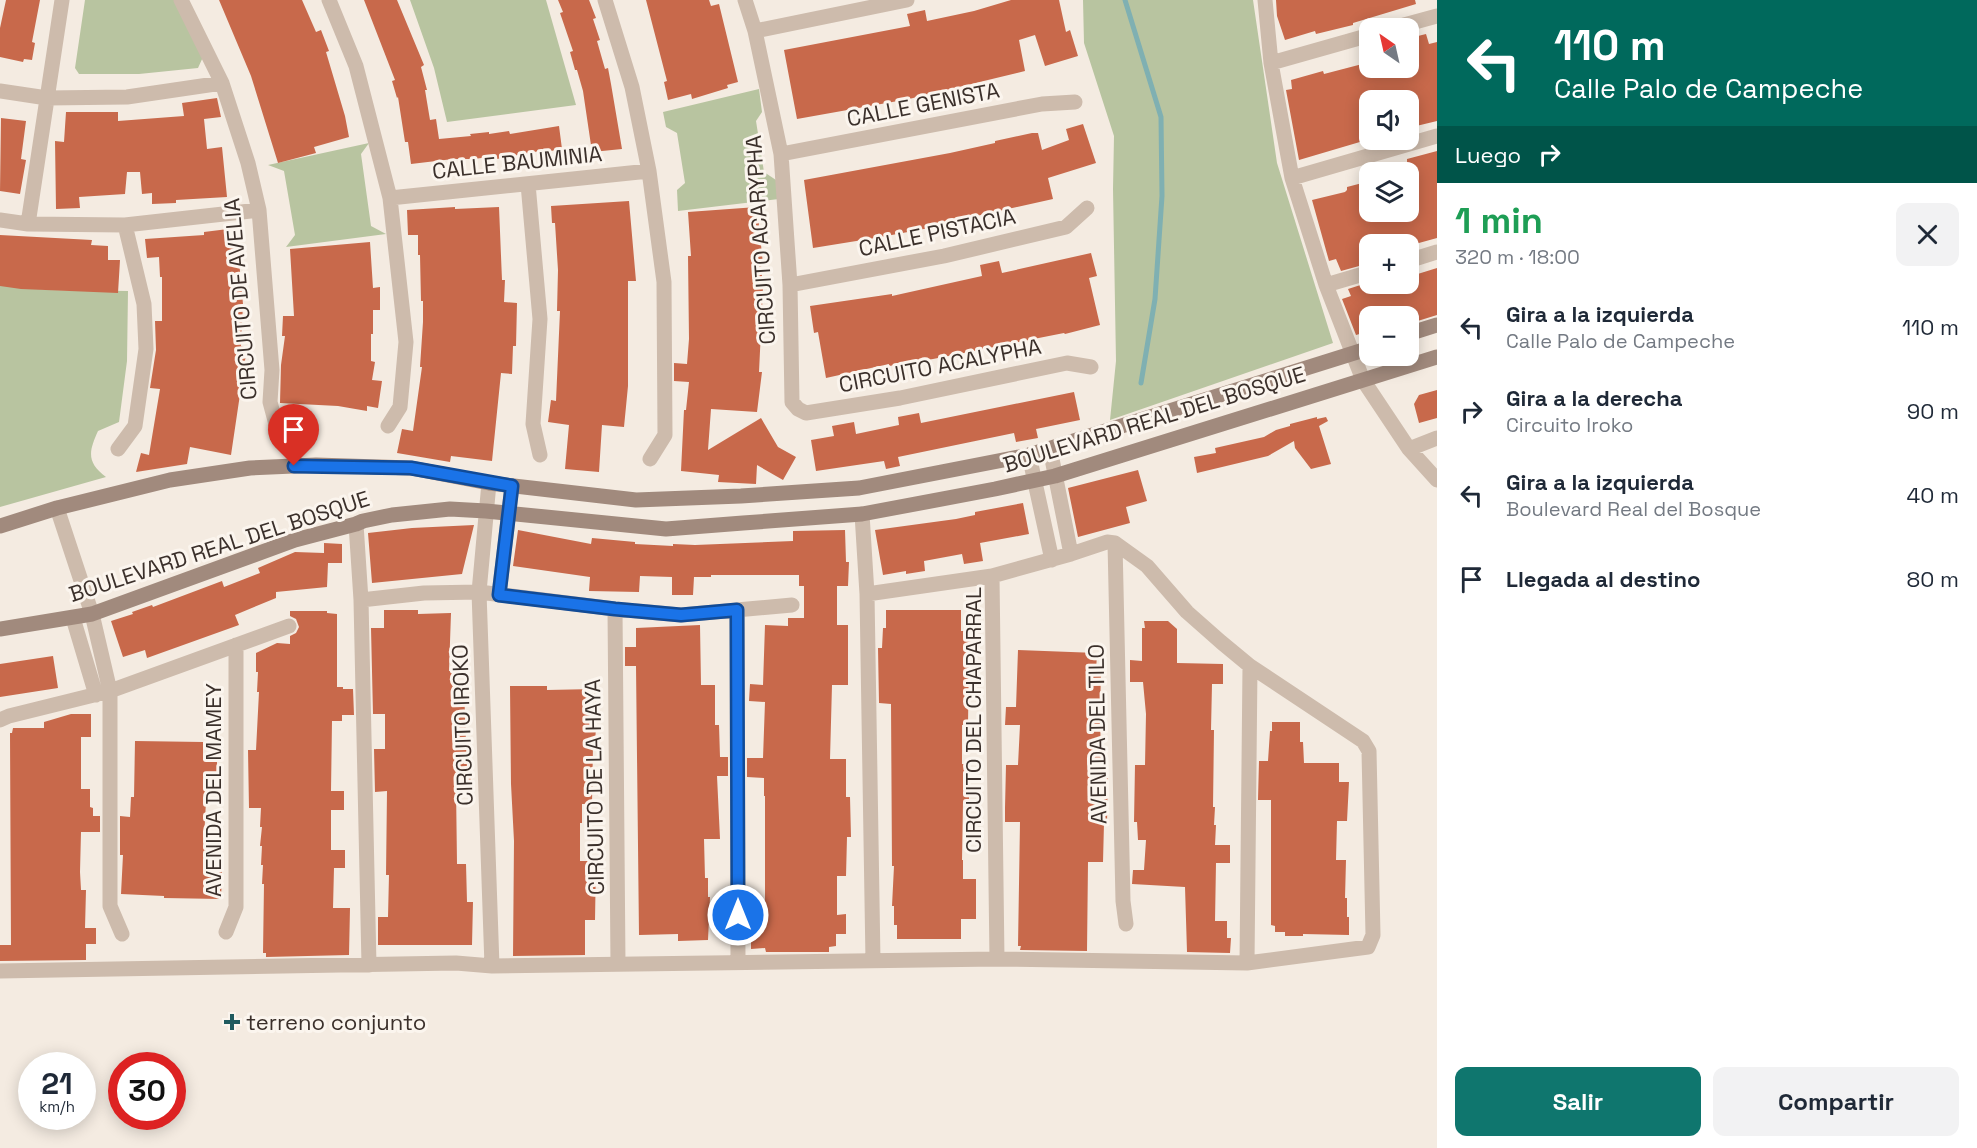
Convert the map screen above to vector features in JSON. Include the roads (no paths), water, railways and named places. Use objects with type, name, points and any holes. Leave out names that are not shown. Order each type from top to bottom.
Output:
[{"type":"street","points":[[28,224],[62,0]]},
{"type":"street","name":"CIRCUITO DE AVELIA","points":[[181,0],[222,84],[248,163],[259,210],[272,370],[270,402],[277,428]]},
{"type":"street","points":[[328,0],[356,66],[390,198],[406,342],[400,407],[388,426]]},
{"type":"street","points":[[605,0],[632,87],[649,171],[664,282],[665,435],[650,459]]},
{"type":"street","points":[[746,0],[755,31],[907,0]]},
{"type":"street","points":[[1265,0],[1271,63],[1292,178],[1326,285],[1363,380],[1409,449],[1437,480]]},
{"type":"street","points":[[1419,21],[1437,16]]},
{"type":"street","name":"CIRCUITO ACARYPHA","points":[[755,31],[781,154],[790,285],[792,402],[798,409]]},
{"type":"street","points":[[1271,63],[1359,38]]},
{"type":"street","points":[[0,91],[47,98],[127,97],[222,84]]},
{"type":"street","name":"CALLE GENISTA","points":[[781,154],[1042,104],[1075,102]]},
{"type":"street","points":[[1292,178],[1437,136]]},
{"type":"street","name":"CALLE BAUMINIA","points":[[390,198],[649,171]]},
{"type":"street","points":[[528,184],[540,319],[533,424],[540,454]]},
{"type":"street","name":"CALLE PISTACIA","points":[[790,285],[944,256],[1066,227],[1087,208]]},
{"type":"street","points":[[0,220],[28,224],[125,225],[259,210]]},
{"type":"street","points":[[118,449],[135,426],[146,349],[144,304],[125,225]]},
{"type":"street","points":[[1419,258],[1437,252]]},
{"type":"street","points":[[1326,285],[1359,275]]},
{"type":"street","points":[[1419,331],[1437,325]]},
{"type":"street","name":"BOULEVARD REAL DEL BOSQUE","points":[[0,526],[57,508],[170,480],[250,468],[316,465],[411,468],[489,483],[636,500],[859,488],[1029,455],[1359,351]]},
{"type":"street","name":"BOULEVARD REAL DEL BOSQUE","points":[[0,629],[92,614],[294,540],[392,514],[450,509],[666,529],[862,514],[1055,476],[1437,357]]},
{"type":"street","name":"CIRCUITO ACALYPHA","points":[[798,409],[806,413],[900,398],[1067,363],[1091,367]]},
{"type":"street","points":[[1409,449],[1437,438]]},
{"type":"street","points":[[1050,449],[1071,555]]},
{"type":"street","points":[[1029,455],[1052,560]]},
{"type":"street","name":"CIRCUITO IROKO","points":[[489,483],[480,592],[492,966]]},
{"type":"street","points":[[499,595],[512,486]]},
{"type":"street","points":[[57,508],[92,614],[103,693],[110,906],[122,934]]},
{"type":"street","points":[[862,514],[867,594],[873,961]]},
{"type":"street","points":[[356,524],[361,600],[369,965]]},
{"type":"street","name":"CIRCUITO DEL CHAPARRAL","points":[[997,959],[992,576],[1071,555],[1107,542],[1115,543]]},
{"type":"street","points":[[0,971],[456,963],[492,966],[997,959],[1248,963],[1368,947],[1372,935],[1369,751],[1363,741],[1250,666],[1187,612],[1147,566],[1115,543]]},
{"type":"street","name":"AVENIDA DEL TILO","points":[[1115,543],[1123,901],[1126,924]]},
{"type":"street","points":[[867,594],[992,576]]},
{"type":"street","points":[[361,600],[424,593],[480,592],[681,615],[792,605]]},
{"type":"street","name":"CIRCUITO DE LA HAYA","points":[[615,609],[618,964]]},
{"type":"street","points":[[737,610],[738,962]]},
{"type":"street","points":[[74,618],[103,693]]},
{"type":"street","points":[[0,720],[103,693],[289,626]]},
{"type":"street","name":"AVENIDA DEL MAMEY","points":[[226,932],[236,907],[236,645]]},
{"type":"street","points":[[1248,963],[1250,666]]},
{"type":"waterway","points":[[1125,0],[1161,117],[1162,196],[1155,299],[1141,383]]},
{"type":"place","name":"terreno conjunto","points":[[232,1022]]}]
